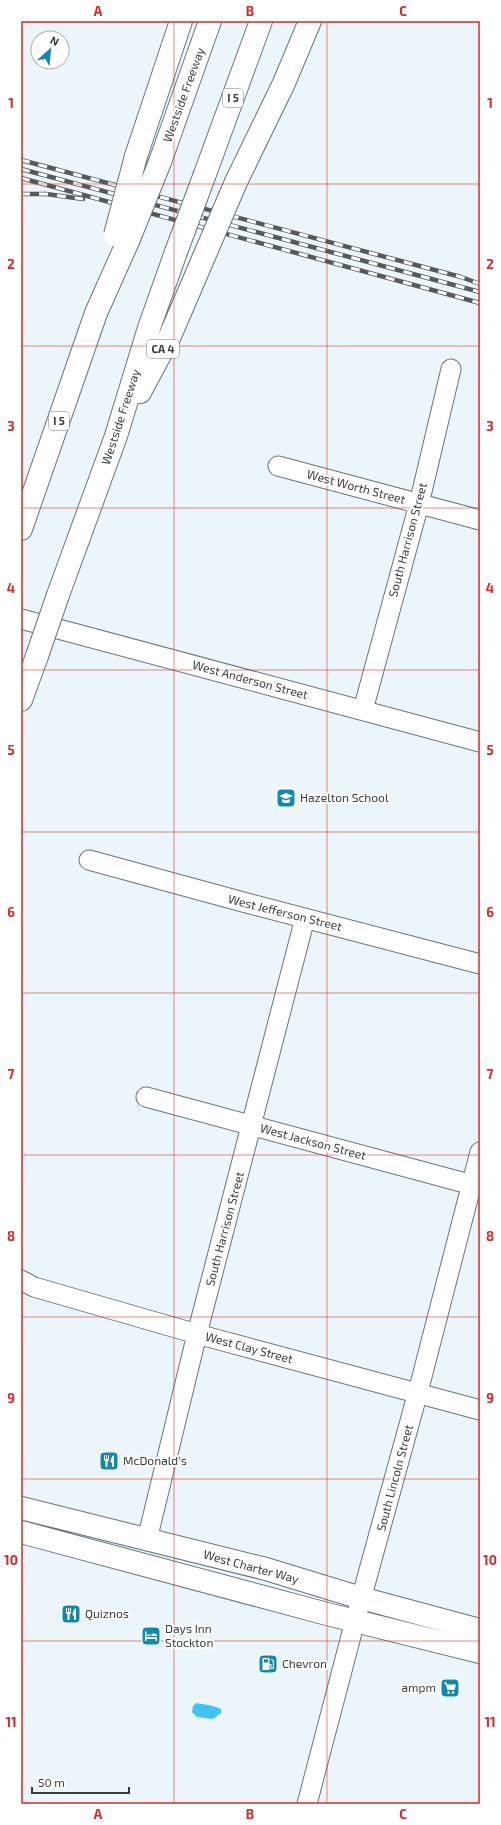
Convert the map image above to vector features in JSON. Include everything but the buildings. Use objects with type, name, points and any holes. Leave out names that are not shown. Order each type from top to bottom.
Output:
[{"type":"main road","points":[[122,237],[136,156],[181,21]]},
{"type":"main road","name":"Westside Freeway","points":[[21,529],[122,237],[160,162],[210,21]]},
{"type":"main road","name":"Westside Freeway","points":[[21,700],[116,436],[149,328],[261,21]]},
{"type":"main road","name":"CA 4","points":[[116,436],[170,336],[236,182],[284,83],[310,21]]},
{"type":"main road","name":"West Charter Way","points":[[21,1508],[266,1569],[361,1598],[480,1630]]},
{"type":"main road","points":[[43,1538],[65,1531],[124,1547],[147,1540]]},
{"type":"main road","points":[[21,1532],[355,1621],[480,1652]]},
{"type":"street","name":"South Harrison Street","points":[[363,710],[418,504],[451,369]]},
{"type":"street","name":"West Worth Street","points":[[278,466],[480,520]]},
{"type":"street","name":"West Anderson Street","points":[[21,619],[480,742]]},
{"type":"street","name":"West Jefferson Street","points":[[89,860],[480,964]]},
{"type":"street","name":"South Harrison Street","points":[[147,1540],[197,1334],[305,918]]},
{"type":"street","name":"West Jackson Street","points":[[146,1097],[476,1186]]},
{"type":"street","name":"South Lincoln Street","points":[[307,1804],[361,1598],[476,1186],[480,1152]]},
{"type":"street","name":"West Clay Street","points":[[21,1280],[34,1287],[197,1334],[418,1392],[480,1410]]},
{"type":"water","points":[[196,1703],[219,1708],[221,1709],[221,1713],[213,1719],[197,1717],[192,1712],[193,1706]]},
{"type":"railway","points":[[21,160],[461,277],[480,284]]},
{"type":"railway","points":[[21,169],[480,292]]},
{"type":"railway","points":[[21,178],[480,303]]},
{"type":"railway","points":[[21,194],[46,194],[83,199]]},
{"type":"place","name":"Hazelton School","points":[[286,798]]},
{"type":"place","name":"McDonald's","points":[[109,1461]]},
{"type":"place","name":"Quiznos","points":[[71,1614]]},
{"type":"place","name":"Days Inn Stockton","points":[[151,1636]]},
{"type":"place","name":"Chevron","points":[[268,1664]]},
{"type":"place","name":"ampm","points":[[450,1688]]}]
